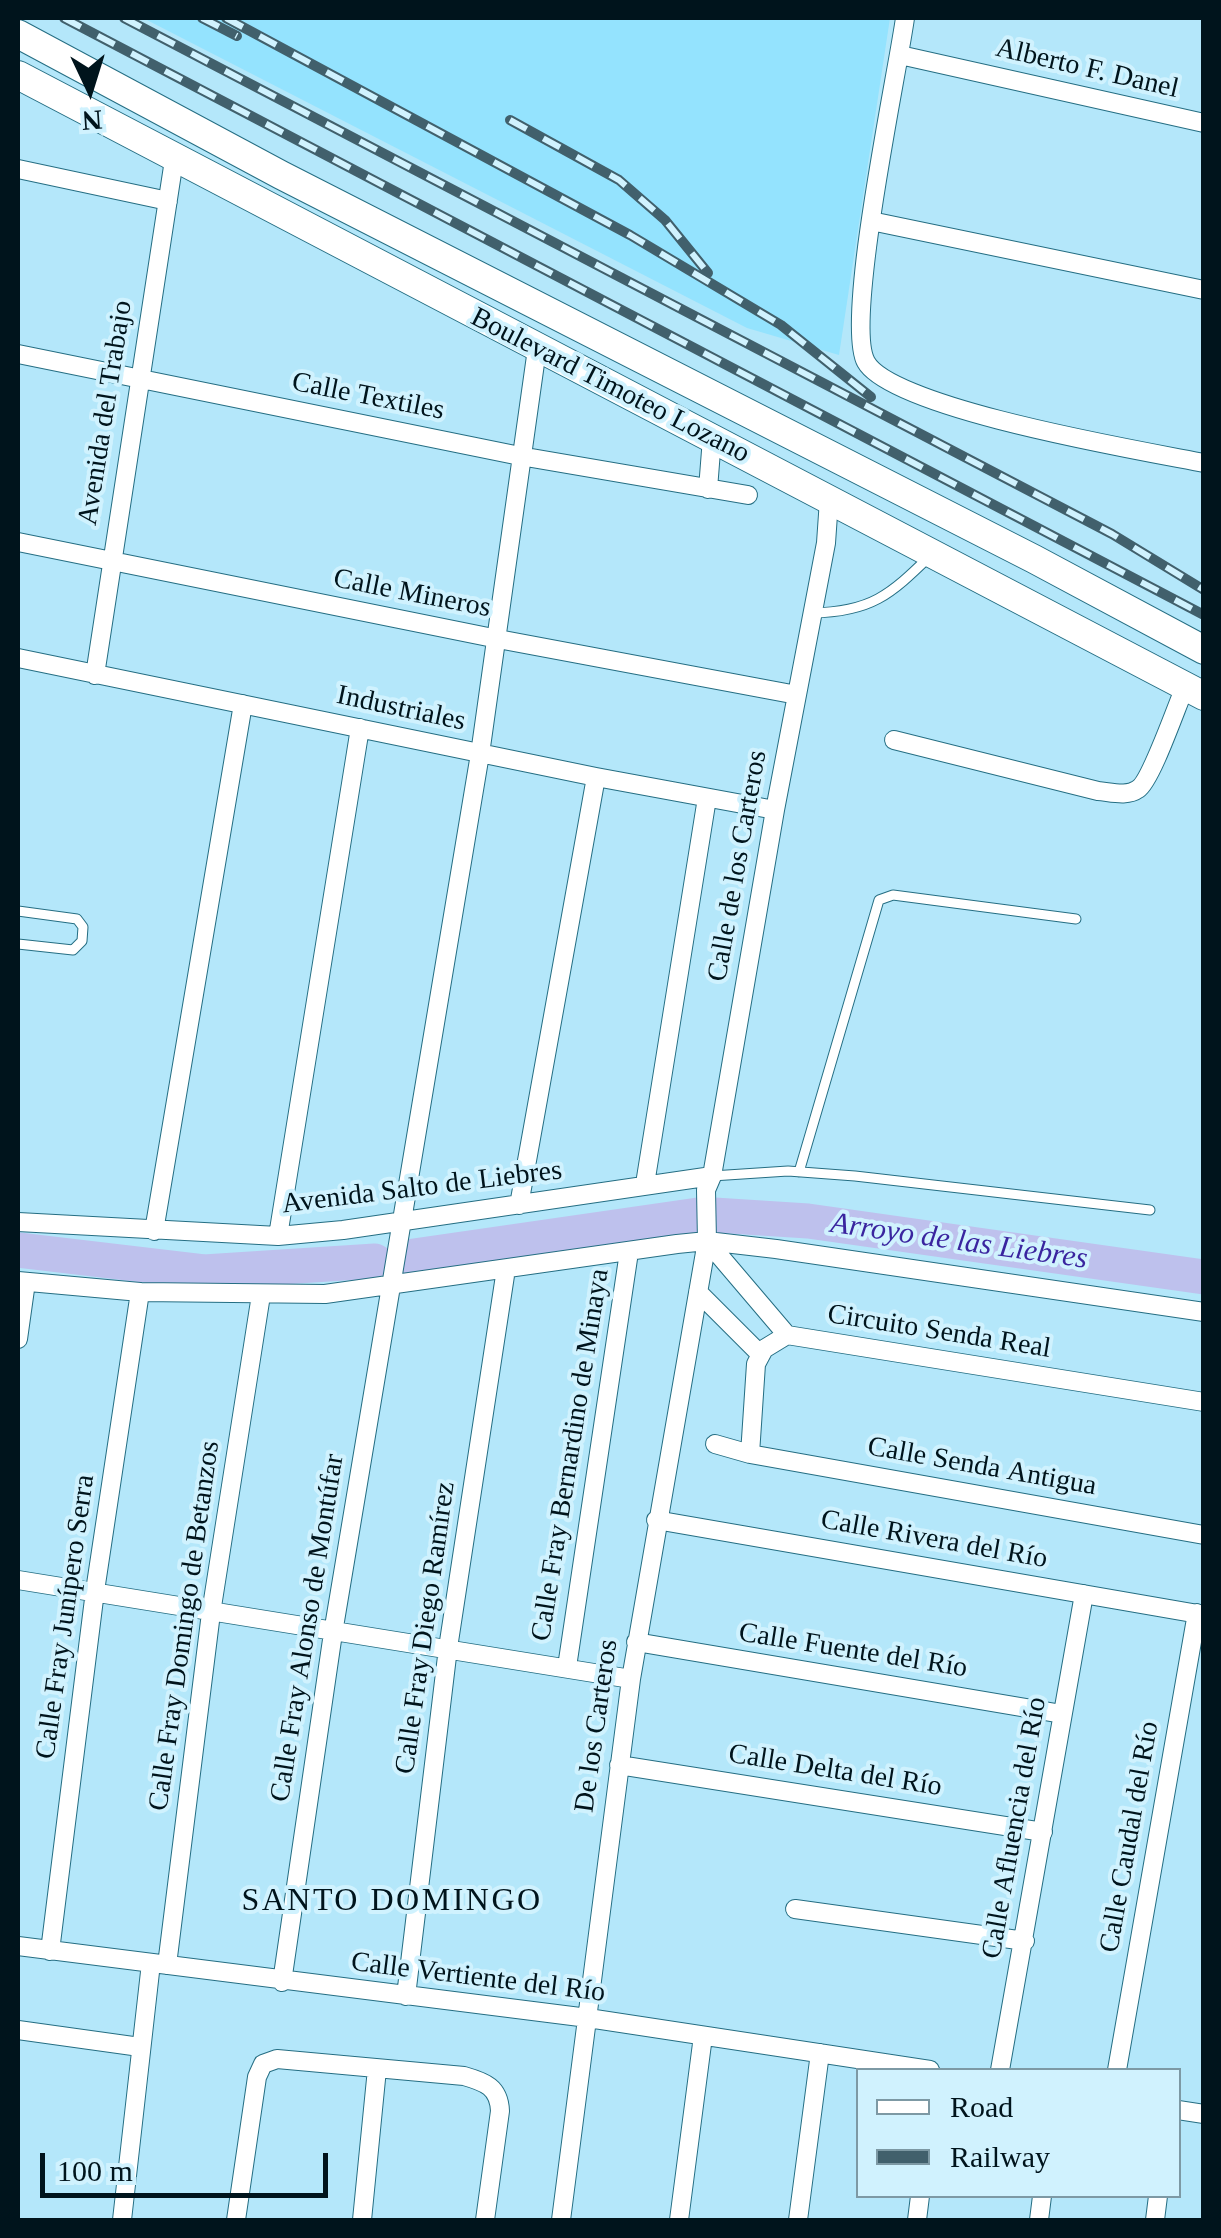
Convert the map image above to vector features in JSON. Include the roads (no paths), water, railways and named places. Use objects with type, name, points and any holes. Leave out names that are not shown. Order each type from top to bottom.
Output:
[{"type":"main road","name":"Boulevard Timoteo Lozano","points":[[18,34],[298,184],[1204,650]]},
{"type":"main road","name":"Boulevard Timoteo Lozano","points":[[18,75],[1194,691]]},
{"type":"street","points":[[905,18],[860,320],[862,351],[868,366],[881,377],[942,405],[1204,463]]},
{"type":"street","name":"Alberto F. Danel","points":[[900,55],[1204,124]]},
{"type":"street","name":"Avenida del Trabajo","points":[[95,675],[174,160]]},
{"type":"street","points":[[18,169],[168,201]]},
{"type":"street","points":[[872,221],[1204,290]]},
{"type":"street","name":"Calle Fray Alonso de Montúfar","points":[[282,1982],[332,1634],[498,639],[537,350]]},
{"type":"street","name":"Calle Textiles","points":[[18,354],[520,456],[748,495]]},
{"type":"street","points":[[708,488],[712,438]]},
{"type":"street","name":"Calle de los Carteros","points":[[707,1234],[709,1183],[774,810],[826,543],[829,500]]},
{"type":"street","name":"Calle Mineros","points":[[18,542],[797,695]]},
{"type":"street","name":"Industriales","points":[[18,658],[480,754],[774,810]]},
{"type":"street","points":[[894,740],[1098,791],[1126,794],[1147,778],[1194,691]]},
{"type":"street","points":[[154,1231],[243,704]]},
{"type":"street","points":[[278,1236],[360,728]]},
{"type":"street","points":[[519,1205],[596,777]]},
{"type":"street","points":[[646,1184],[708,798]]},
{"type":"street","name":"Avenida Salto de Liebres","points":[[18,1222],[278,1236],[401,1226],[646,1184],[709,1183]]},
{"type":"street","points":[[18,1339],[22,1281],[140,1292],[325,1294],[394,1277],[506,1269],[629,1252],[707,1234],[776,1248],[1204,1312]]},
{"type":"street","name":"De los Carteros","points":[[562,2220],[630,1679],[707,1234]]},
{"type":"street","name":"Circuito Senda Real","points":[[707,1234],[786,1335],[1204,1402]]},
{"type":"street","name":"Calle Fray Bernardino de Minaya","points":[[567,1667],[629,1252]]},
{"type":"street","name":"Calle Fray Diego Ramírez","points":[[406,1996],[448,1648],[506,1269]]},
{"type":"street","name":"Calle Fray Junípero Serra","points":[[50,1951],[95,1592],[140,1292]]},
{"type":"street","points":[[698,1292],[760,1354]]},
{"type":"street","name":"Calle Fray Domingo de Betanzos","points":[[122,2220],[140,2047],[159,1964],[261,1296]]},
{"type":"street","points":[[750,1454],[755,1371],[760,1354],[786,1335]]},
{"type":"street","name":"Calle Senda Antigua","points":[[715,1444],[750,1454],[1204,1535]]},
{"type":"street","name":"Calle Rivera del Río","points":[[656,1520],[1200,1614]]},
{"type":"street","points":[[18,1580],[332,1634],[448,1648],[630,1679]]},
{"type":"street","name":"Calle Afluencia del Río","points":[[1000,2068],[1084,1594]]},
{"type":"street","name":"Calle Caudal del Río","points":[[1118,2068],[1200,1614]]},
{"type":"street","name":"Calle Fuente del Río","points":[[636,1642],[1062,1714]]},
{"type":"street","name":"Calle Delta del Río","points":[[618,1765],[1044,1832]]},
{"type":"street","points":[[795,1910],[1024,1941]]},
{"type":"street","name":"Calle Vertiente del Río","points":[[18,1946],[588,2018],[917,2068]]},
{"type":"street","points":[[18,2030],[140,2047]]},
{"type":"street","points":[[678,2220],[703,2036]]},
{"type":"street","points":[[798,2220],[820,2053]]},
{"type":"street","points":[[236,2220],[257,2076],[264,2064],[278,2059],[464,2076],[491,2086],[500,2111],[485,2220]]},
{"type":"street","points":[[362,2220],[377,2069]]},
{"type":"lane","points":[[812,613],[870,606],[892,592],[932,554]]},
{"type":"lane","points":[[799,1172],[880,900],[894,895],[1076,919]]},
{"type":"lane","points":[[18,911],[77,919],[83,927],[82,941],[73,950],[18,944]]},
{"type":"lane","points":[[709,1183],[799,1172],[1150,1210]]},
{"type":"waterway","name":"Arroyo de las Liebres","points":[[407,1257],[698,1215]]},
{"type":"waterway","name":"Arroyo de las Liebres","points":[[714,1215],[808,1221],[1204,1277]]},
{"type":"waterway","name":"Arroyo de las Liebres","points":[[18,1250],[204,1272],[375,1261]]},
{"type":"railway","points":[[64,18],[1204,615]]},
{"type":"railway","points":[[124,18],[1112,534],[1204,590]]},
{"type":"railway","points":[[202,18],[237,36]]},
{"type":"railway","points":[[226,18],[630,235],[781,325],[871,397]]},
{"type":"railway","points":[[510,120],[619,180],[665,220],[708,273]]},
{"type":"district","name":"SANTO DOMINGO","points":[[392,1902]]}]
